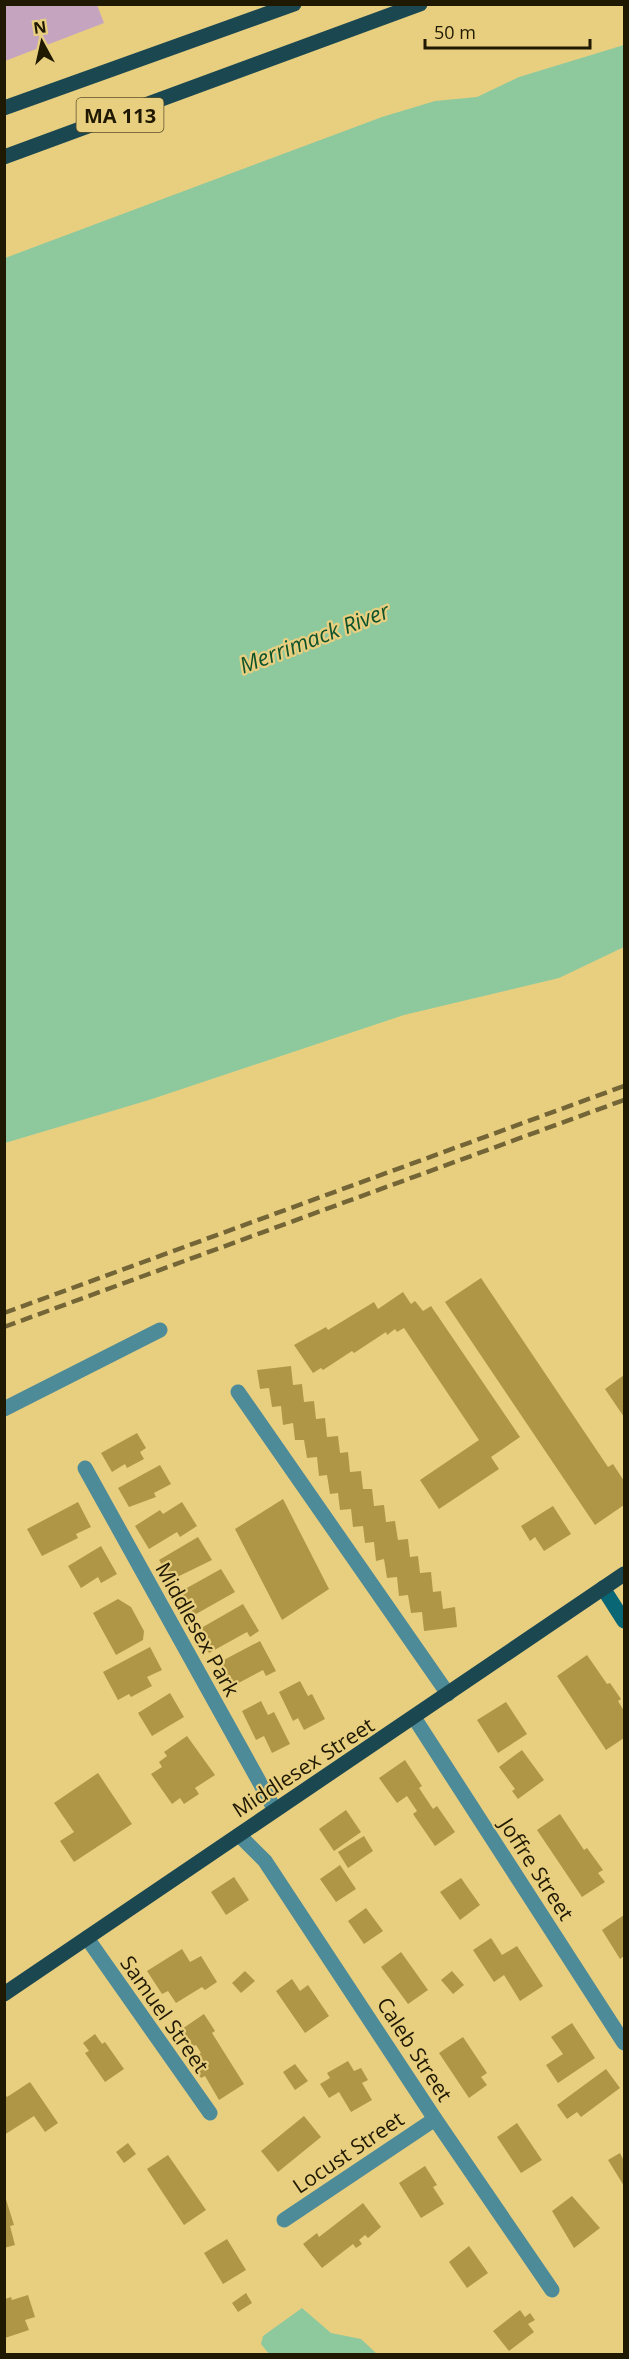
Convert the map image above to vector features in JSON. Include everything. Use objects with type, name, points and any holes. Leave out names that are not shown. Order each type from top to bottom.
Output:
[{"type":"main road","name":"MA 113","points":[[4,108],[294,4]]},
{"type":"main road","name":"MA 113","points":[[4,157],[420,4]]},
{"type":"main road","name":"Middlesex Street","points":[[4,1994],[274,1810],[415,1719],[624,1574]]},
{"type":"street","points":[[4,1409],[160,1330]]},
{"type":"street","points":[[238,1392],[448,1694]]},
{"type":"street","name":"Middlesex Park","points":[[85,1468],[274,1810]]},
{"type":"street","points":[[603,1588],[624,1621]]},
{"type":"street","name":"Joffre Street","points":[[415,1719],[624,2043]]},
{"type":"street","name":"Caleb Street","points":[[238,1835],[265,1861],[435,2119],[552,2290]]},
{"type":"street","name":"Samuel Street","points":[[87,1938],[210,2113]]},
{"type":"street","name":"Locust Street","points":[[284,2220],[435,2119]]},
{"type":"shaded area","points":[[5,4],[97,5],[104,23],[5,61]]},
{"type":"water","name":"Merrimack River","points":[[624,45],[624,947],[559,978],[404,1015],[149,1100],[5,1143],[5,258],[382,117],[435,101],[477,97],[519,77]]},
{"type":"water","points":[[302,2308],[331,2333],[361,2339],[377,2354],[269,2354],[261,2344],[263,2336]]},
{"type":"building","points":[[481,1278],[608,1467],[613,1464],[624,1481],[624,1505],[595,1525],[445,1302]]},
{"type":"building","points":[[403,1292],[411,1304],[415,1301],[423,1311],[431,1306],[520,1437],[491,1457],[499,1469],[439,1509],[420,1480],[479,1440],[404,1328],[397,1332],[395,1329],[387,1335],[386,1332],[354,1353],[352,1351],[323,1370],[321,1368],[313,1373],[294,1345],[326,1327],[328,1330],[374,1302],[378,1309]]},
{"type":"building","points":[[291,1366],[293,1385],[302,1384],[304,1402],[314,1401],[316,1419],[325,1418],[327,1437],[338,1436],[340,1453],[348,1452],[350,1472],[361,1471],[363,1489],[372,1489],[374,1506],[384,1505],[386,1522],[395,1521],[398,1540],[408,1539],[410,1557],[418,1556],[420,1573],[431,1572],[433,1592],[441,1591],[443,1609],[455,1607],[457,1627],[424,1631],[422,1612],[411,1613],[408,1595],[399,1596],[397,1577],[387,1578],[384,1559],[376,1561],[374,1542],[365,1543],[363,1526],[353,1527],[351,1509],[340,1510],[338,1493],[330,1494],[327,1475],[319,1476],[317,1457],[307,1458],[304,1440],[295,1440],[293,1423],[283,1425],[281,1406],[272,1407],[269,1388],[260,1389],[257,1370]]},
{"type":"building","points":[[624,1375],[624,1417],[605,1389]]},
{"type":"building","points":[[137,1433],[146,1448],[140,1452],[144,1459],[127,1468],[125,1464],[112,1472],[101,1453]]},
{"type":"building","points":[[160,1465],[171,1484],[154,1493],[156,1497],[129,1507],[118,1488]]},
{"type":"building","points":[[283,1499],[329,1589],[282,1620],[235,1529]]},
{"type":"building","points":[[78,1502],[91,1527],[76,1534],[78,1538],[42,1556],[27,1529]]},
{"type":"building","points":[[182,1502],[197,1526],[180,1537],[177,1532],[149,1549],[135,1526],[160,1510],[163,1514]]},
{"type":"building","points":[[553,1506],[571,1534],[544,1551],[535,1537],[530,1541],[521,1526]]},
{"type":"building","points":[[198,1537],[212,1560],[171,1580],[159,1560]]},
{"type":"building","points":[[101,1546],[117,1574],[101,1583],[98,1577],[81,1588],[68,1566]]},
{"type":"building","points":[[221,1569],[235,1592],[189,1618],[176,1594]]},
{"type":"building","points":[[118,1599],[131,1607],[144,1631],[143,1640],[116,1655],[93,1613]]},
{"type":"building","points":[[243,1604],[259,1631],[250,1637],[247,1632],[209,1653],[196,1631]]},
{"type":"building","points":[[260,1641],[276,1671],[266,1676],[263,1670],[231,1687],[218,1663]]},
{"type":"building","points":[[150,1647],[162,1670],[147,1677],[152,1686],[131,1697],[129,1694],[118,1700],[103,1672]]},
{"type":"building","points":[[587,1655],[607,1684],[610,1683],[621,1699],[618,1701],[624,1711],[624,1738],[606,1750],[557,1676]]},
{"type":"building","points":[[300,1681],[308,1696],[312,1694],[325,1719],[304,1730],[298,1718],[293,1721],[279,1692]]},
{"type":"building","points":[[170,1693],[184,1717],[152,1736],[138,1713]]},
{"type":"building","points":[[261,1701],[268,1715],[274,1712],[290,1744],[272,1753],[264,1736],[256,1740],[242,1711]]},
{"type":"building","points":[[506,1702],[527,1734],[498,1753],[477,1720]]},
{"type":"building","points":[[187,1736],[215,1775],[195,1788],[199,1794],[184,1804],[180,1798],[172,1804],[151,1774],[162,1767],[159,1762],[167,1756],[164,1752]]},
{"type":"building","points":[[522,1750],[544,1780],[518,1799],[512,1791],[515,1789],[499,1767]]},
{"type":"building","points":[[405,1760],[422,1786],[419,1788],[433,1809],[437,1806],[455,1832],[435,1846],[413,1814],[417,1811],[407,1796],[397,1803],[379,1778]]},
{"type":"building","points":[[98,1773],[132,1824],[74,1862],[60,1841],[74,1832],[54,1803]]},
{"type":"building","points":[[346,1810],[361,1832],[334,1851],[319,1829]]},
{"type":"building","points":[[560,1814],[584,1850],[587,1848],[603,1870],[598,1873],[605,1882],[582,1897],[537,1830]]},
{"type":"building","points":[[364,1836],[373,1851],[348,1868],[338,1852]]},
{"type":"building","points":[[340,1865],[356,1889],[336,1902],[320,1879]]},
{"type":"building","points":[[234,1877],[249,1900],[226,1915],[211,1892]]},
{"type":"building","points":[[461,1878],[480,1905],[460,1920],[440,1892]]},
{"type":"building","points":[[366,1908],[383,1931],[364,1944],[348,1921]]},
{"type":"building","points":[[624,1915],[624,1956],[620,1959],[602,1930]]},
{"type":"building","points":[[491,1938],[502,1955],[517,1946],[543,1986],[520,2001],[504,1975],[494,1982],[473,1950]]},
{"type":"building","points":[[182,1949],[190,1962],[201,1956],[217,1982],[205,1990],[202,1987],[176,2003],[168,1991],[162,1994],[147,1971]]},
{"type":"building","points":[[401,1952],[428,1990],[408,2004],[381,1967]]},
{"type":"building","points":[[245,1971],[255,1981],[241,1993],[232,1983]]},
{"type":"building","points":[[452,1971],[464,1985],[453,1994],[441,1980]]},
{"type":"building","points":[[292,1979],[300,1991],[308,1985],[329,2016],[305,2033],[276,1991]]},
{"type":"building","points":[[204,2014],[215,2031],[212,2033],[244,2084],[219,2100],[205,2076],[201,2078],[189,2060],[201,2053],[196,2045],[190,2048],[179,2031]]},
{"type":"building","points":[[572,2023],[595,2058],[558,2083],[546,2065],[563,2054],[551,2037]]},
{"type":"building","points":[[95,2034],[102,2044],[105,2042],[124,2069],[105,2082],[85,2053],[89,2051],[83,2043]]},
{"type":"building","points":[[463,2037],[487,2073],[481,2077],[487,2085],[469,2098],[439,2053]]},
{"type":"building","points":[[348,2061],[354,2071],[361,2068],[368,2080],[362,2083],[372,2100],[351,2112],[339,2092],[329,2098],[320,2084],[330,2078],[327,2073]]},
{"type":"building","points":[[295,2064],[308,2081],[295,2090],[283,2072]]},
{"type":"building","points":[[606,2069],[620,2088],[581,2117],[577,2112],[567,2119],[557,2105]]},
{"type":"building","points":[[30,2082],[58,2123],[45,2132],[34,2116],[4,2135],[4,2093],[7,2097]]},
{"type":"building","points":[[304,2116],[321,2137],[278,2172],[261,2151]]},
{"type":"building","points":[[517,2123],[542,2160],[521,2173],[497,2137]]},
{"type":"building","points":[[128,2143],[136,2154],[124,2163],[116,2152]]},
{"type":"building","points":[[620,2153],[624,2161],[624,2186],[608,2160]]},
{"type":"building","points":[[168,2155],[206,2210],[184,2225],[147,2169]]},
{"type":"building","points":[[425,2166],[437,2185],[433,2187],[444,2204],[421,2218],[399,2183]]},
{"type":"building","points":[[4,2193],[14,2225],[10,2226],[15,2245],[4,2248]]},
{"type":"building","points":[[572,2196],[600,2228],[574,2248],[552,2211]]},
{"type":"building","points":[[363,2203],[381,2227],[368,2238],[365,2235],[359,2240],[362,2244],[356,2248],[353,2244],[322,2268],[303,2244],[317,2233],[319,2237]]},
{"type":"building","points":[[227,2239],[246,2270],[223,2284],[204,2253]]},
{"type":"building","points":[[469,2246],[488,2273],[467,2288],[449,2262]]},
{"type":"building","points":[[246,2293],[252,2303],[238,2312],[232,2303]]},
{"type":"building","points":[[28,2295],[35,2317],[25,2320],[29,2330],[5,2338],[5,2299],[11,2297],[12,2300]]},
{"type":"building","points":[[520,2310],[525,2317],[530,2313],[535,2320],[528,2324],[534,2332],[509,2351],[493,2331]]},
{"type":"railway","points":[[4,1313],[624,1086]]},
{"type":"railway","points":[[4,1327],[624,1100]]}]
